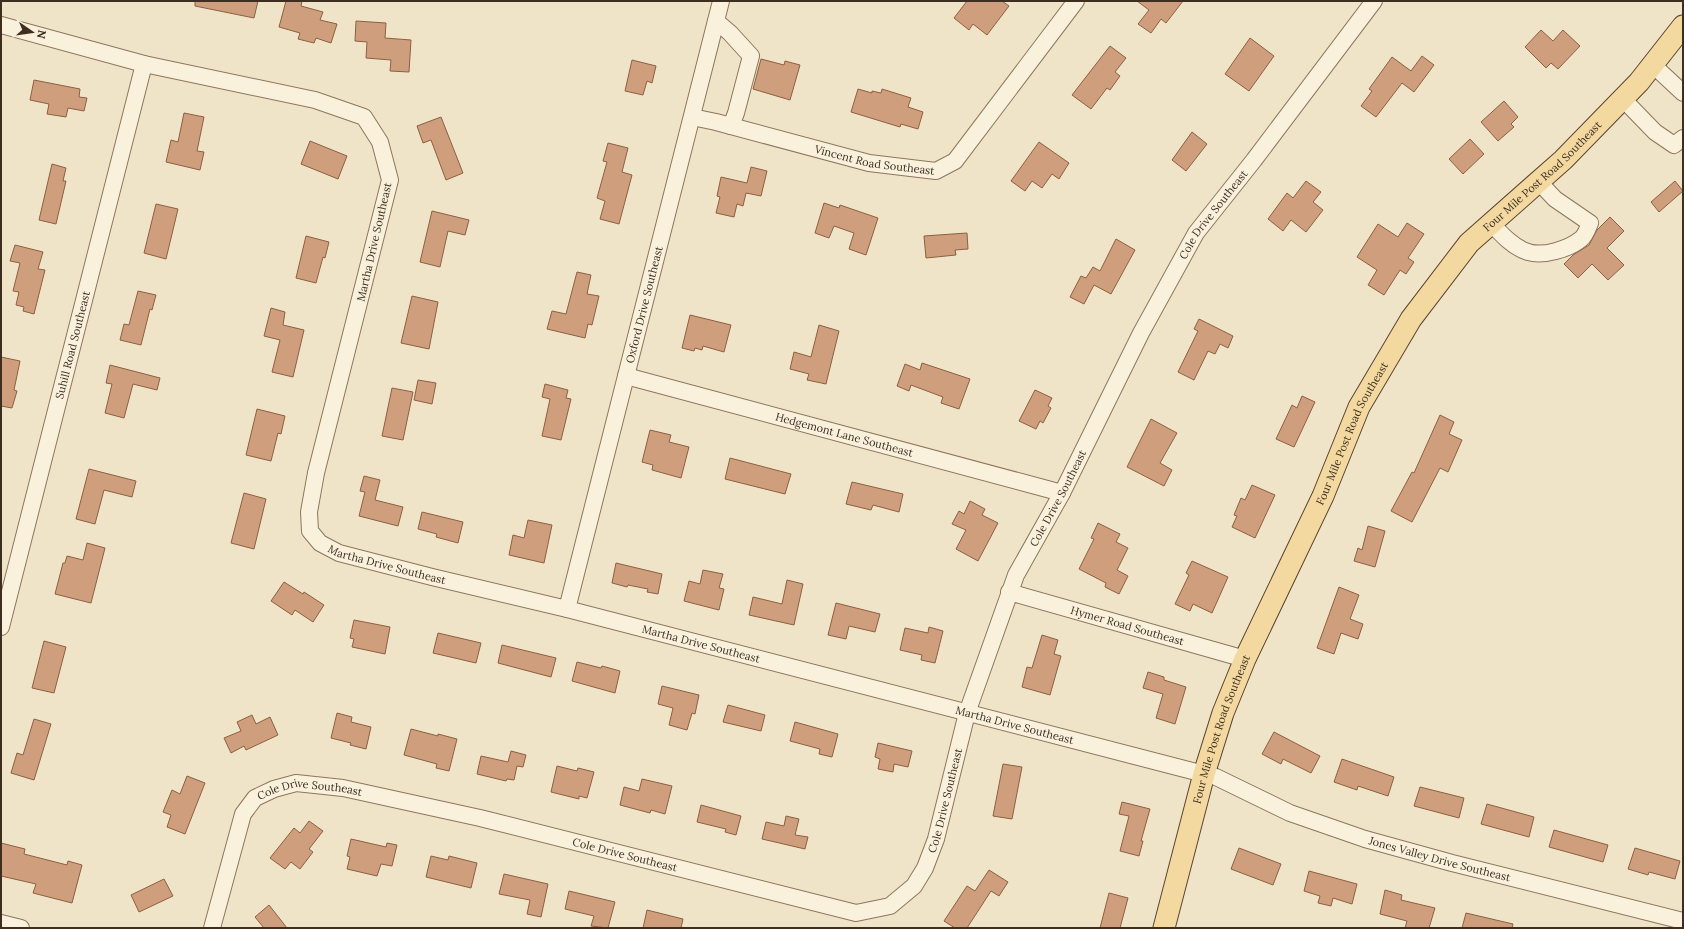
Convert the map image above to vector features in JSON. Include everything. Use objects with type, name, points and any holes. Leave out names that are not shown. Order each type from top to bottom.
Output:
[{"type":"main road","name":"Four Mile Post Road Southeast","points":[[1164,928],[1204,774],[1222,713],[1245,659],[1322,496],[1359,407],[1411,319],[1469,243],[1539,182],[1639,82],[1683,26]]},
{"type":"street","name":"Oxford Drive Southeast","points":[[566,609],[721,1]]},
{"type":"street","name":"Vincent Road Southeast","points":[[692,117],[732,126],[870,163],[916,170],[936,171],[955,161],[1076,1]]},
{"type":"street","name":"Cole Drive Southeast","points":[[212,928],[243,814],[255,798],[274,789],[296,782],[343,788],[480,818],[856,913],[890,906],[914,886],[925,868],[936,839],[967,713],[1016,575],[1062,494],[1141,334],[1196,233],[1254,160],[1374,1]]},
{"type":"street","points":[[716,21],[730,33],[751,56],[732,126]]},
{"type":"street","name":"Martha Drive Southeast","points":[[1,25],[144,64],[315,100],[364,117],[380,142],[390,180],[316,473],[309,512],[310,531],[320,543],[339,553],[566,609],[1204,774]]},
{"type":"street","name":"Suhill Road Southeast","points":[[1,627],[144,64]]},
{"type":"street","points":[[1653,65],[1683,93]]},
{"type":"street","points":[[1623,98],[1655,132],[1674,146],[1683,138]]},
{"type":"street","points":[[1491,223],[1506,238],[1527,252],[1544,255],[1561,250],[1581,239],[1590,223],[1555,199],[1539,182]]},
{"type":"street","name":"Hedgemont Lane Southeast","points":[[626,376],[1062,494]]},
{"type":"street","name":"Hymer Road Southeast","points":[[1010,592],[1245,659]]},
{"type":"street","name":"Jones Valley Drive Southeast","points":[[1204,774],[1216,777],[1290,813],[1365,839],[1452,863],[1683,921]]},
{"type":"street","points":[[1,923],[21,928]]},
{"type":"building","points":[[195,1],[258,1],[254,18],[195,6]]},
{"type":"building","points":[[286,1],[302,1],[301,6],[323,12],[320,20],[337,24],[331,43],[316,38],[314,43],[298,39],[300,33],[279,27]]},
{"type":"building","points":[[967,1],[1002,1],[1009,6],[987,35],[973,24],[969,30],[954,18]]},
{"type":"building","points":[[1137,1],[1183,1],[1166,23],[1161,19],[1151,33],[1138,24],[1149,10]]},
{"type":"building","points":[[356,21],[386,23],[385,38],[411,40],[409,72],[390,71],[391,60],[366,58],[367,42],[355,41]]},
{"type":"building","points":[[1541,30],[1553,41],[1563,30],[1580,46],[1558,69],[1551,63],[1546,68],[1525,47]]},
{"type":"building","points":[[1250,38],[1274,56],[1249,91],[1225,74]]},
{"type":"building","points":[[1110,46],[1126,58],[1115,72],[1120,76],[1110,90],[1107,88],[1091,109],[1072,95]]},
{"type":"building","points":[[1422,56],[1434,65],[1414,92],[1402,83],[1376,117],[1361,106],[1372,91],[1369,89],[1392,57],[1411,71]]},
{"type":"building","points":[[761,59],[784,65],[785,61],[800,65],[790,100],[753,89]]},
{"type":"building","points":[[632,60],[656,66],[652,83],[647,81],[643,95],[625,91]]},
{"type":"building","points":[[34,80],[80,89],[79,97],[87,98],[84,111],[68,108],[66,117],[47,114],[49,104],[30,100]]},
{"type":"building","points":[[858,89],[872,93],[872,91],[881,93],[882,89],[911,98],[908,107],[923,112],[918,129],[901,124],[900,127],[851,112]]},
{"type":"building","points":[[1504,101],[1518,117],[1511,124],[1514,127],[1498,141],[1481,122]]},
{"type":"building","points":[[184,113],[204,117],[197,151],[204,152],[200,170],[166,162],[171,140],[178,142]]},
{"type":"building","points":[[441,117],[463,173],[446,180],[431,140],[423,143],[417,126]]},
{"type":"building","points":[[1192,132],[1207,144],[1186,171],[1172,160]]},
{"type":"building","points":[[1470,139],[1484,154],[1463,174],[1449,159]]},
{"type":"building","points":[[310,141],[347,156],[338,179],[301,164]]},
{"type":"building","points":[[1039,142],[1069,163],[1059,179],[1052,174],[1042,188],[1032,181],[1025,191],[1011,181]]},
{"type":"building","points":[[608,143],[628,148],[622,172],[632,175],[619,224],[600,219],[605,201],[597,198],[607,162],[603,161]]},
{"type":"building","points":[[52,164],[66,168],[63,181],[66,181],[56,224],[39,220]]},
{"type":"building","points":[[751,167],[767,171],[761,196],[746,193],[743,206],[737,204],[734,217],[716,213],[720,197],[717,196],[721,177],[747,183]]},
{"type":"building","points":[[1306,181],[1321,192],[1313,202],[1323,210],[1306,232],[1291,220],[1283,231],[1268,219],[1287,193],[1293,198]]},
{"type":"building","points":[[1675,181],[1683,191],[1659,212],[1651,202]]},
{"type":"building","points":[[824,203],[839,208],[840,205],[878,218],[866,255],[849,249],[854,233],[834,226],[829,238],[815,233]]},
{"type":"building","points":[[156,204],[178,209],[166,259],[144,253]]},
{"type":"building","points":[[432,211],[469,220],[465,235],[448,231],[440,267],[420,262]]},
{"type":"building","points":[[1610,217],[1624,231],[1607,248],[1624,265],[1608,280],[1592,264],[1578,278],[1564,264],[1573,255],[1589,245],[1597,230]]},
{"type":"building","points":[[1407,223],[1424,234],[1408,258],[1414,262],[1406,274],[1400,270],[1384,295],[1368,285],[1377,270],[1357,257],[1378,224],[1398,237]]},
{"type":"building","points":[[967,233],[968,249],[955,250],[956,255],[926,258],[924,236]]},
{"type":"building","points":[[306,236],[329,242],[316,283],[296,278]]},
{"type":"building","points":[[1116,239],[1135,250],[1111,294],[1094,285],[1084,304],[1070,297],[1081,276],[1086,278],[1093,267],[1100,271]]},
{"type":"building","points":[[15,245],[43,252],[38,269],[45,270],[34,314],[23,311],[24,307],[16,305],[19,292],[13,291],[20,263],[10,261]]},
{"type":"building","points":[[577,272],[591,275],[587,294],[599,296],[592,325],[588,324],[585,338],[547,329],[552,311],[566,314]]},
{"type":"building","points":[[138,291],[156,295],[152,310],[150,309],[141,345],[120,340],[124,324],[129,325]]},
{"type":"building","points":[[412,296],[438,302],[429,349],[401,343]]},
{"type":"building","points":[[271,308],[285,312],[283,325],[304,330],[293,377],[272,372],[280,340],[264,336]]},
{"type":"building","points":[[690,315],[731,325],[724,352],[703,346],[702,350],[695,348],[694,351],[682,348]]},
{"type":"building","points":[[1199,319],[1233,336],[1228,348],[1220,344],[1215,354],[1208,351],[1194,380],[1178,372],[1198,331],[1194,329]]},
{"type":"building","points":[[819,325],[839,331],[826,384],[807,380],[809,374],[790,369],[794,352],[811,357]]},
{"type":"building","points":[[1,357],[20,361],[14,390],[17,391],[12,408],[1,406]]},
{"type":"building","points":[[922,363],[970,379],[959,409],[941,403],[943,397],[911,385],[909,391],[897,386],[905,364],[920,370]]},
{"type":"building","points":[[110,365],[160,378],[157,390],[133,384],[124,418],[105,413],[112,384],[106,383]]},
{"type":"building","points":[[418,380],[436,383],[432,404],[414,400]]},
{"type":"building","points":[[545,384],[568,390],[566,398],[571,399],[561,440],[542,436],[550,399],[542,397]]},
{"type":"building","points":[[392,388],[413,392],[403,440],[382,436]]},
{"type":"building","points":[[1035,390],[1052,398],[1048,406],[1051,408],[1043,423],[1040,421],[1036,429],[1019,421]]},
{"type":"building","points":[[1302,396],[1315,402],[1294,447],[1276,439],[1292,405],[1297,408]]},
{"type":"building","points":[[257,409],[285,416],[281,434],[278,433],[271,461],[246,455]]},
{"type":"building","points":[[1440,415],[1454,422],[1449,434],[1462,440],[1448,472],[1440,468],[1412,522],[1391,511],[1412,472],[1414,473]]},
{"type":"building","points":[[1151,419],[1177,433],[1160,463],[1172,470],[1164,486],[1127,467]]},
{"type":"building","points":[[650,430],[671,435],[669,442],[689,447],[681,478],[652,470],[653,465],[642,462]]},
{"type":"building","points":[[730,458],[791,474],[785,494],[725,479]]},
{"type":"building","points":[[89,469],[136,481],[132,497],[104,490],[95,524],[76,519]]},
{"type":"building","points":[[364,476],[380,480],[375,500],[403,507],[398,526],[359,516],[365,492],[360,491]]},
{"type":"building","points":[[852,482],[903,494],[899,512],[873,505],[871,510],[846,504]]},
{"type":"building","points":[[1252,485],[1275,495],[1255,538],[1232,527],[1237,516],[1234,515],[1241,498],[1245,500]]},
{"type":"building","points":[[244,493],[266,499],[254,549],[231,543]]},
{"type":"building","points":[[970,501],[985,509],[982,515],[998,523],[978,561],[956,549],[966,530],[952,524],[959,511],[964,514]]},
{"type":"building","points":[[422,512],[463,522],[458,543],[436,537],[437,534],[418,529]]},
{"type":"building","points":[[528,520],[552,525],[544,563],[509,555],[513,535],[524,538]]},
{"type":"building","points":[[1098,523],[1120,534],[1116,542],[1128,548],[1117,570],[1128,576],[1119,594],[1105,587],[1106,583],[1079,569],[1094,539],[1091,538]]},
{"type":"building","points":[[1368,526],[1385,531],[1375,567],[1354,561],[1358,548],[1362,550]]},
{"type":"building","points":[[87,543],[105,548],[91,603],[55,594],[63,563],[65,563],[67,556],[83,560]]},
{"type":"building","points":[[1192,561],[1228,577],[1212,613],[1193,604],[1190,611],[1175,604],[1189,575],[1186,573]]},
{"type":"building","points":[[616,563],[662,574],[658,594],[647,592],[648,589],[628,585],[627,587],[612,583]]},
{"type":"building","points":[[703,570],[723,574],[719,588],[724,589],[719,610],[684,601],[689,581],[700,584]]},
{"type":"building","points":[[787,580],[803,584],[794,625],[749,615],[753,597],[782,604]]},
{"type":"building","points":[[284,582],[303,594],[304,592],[324,605],[313,622],[295,610],[292,615],[271,601]]},
{"type":"building","points":[[1339,587],[1359,595],[1350,619],[1363,624],[1358,639],[1341,633],[1334,654],[1317,648]]},
{"type":"building","points":[[836,603],[880,614],[875,632],[849,626],[846,639],[828,635]]},
{"type":"building","points":[[354,620],[390,627],[385,654],[352,647],[354,639],[350,638]]},
{"type":"building","points":[[929,627],[943,631],[935,663],[921,660],[922,655],[900,650],[905,628],[928,633]]},
{"type":"building","points":[[438,633],[481,643],[476,663],[433,653]]},
{"type":"building","points":[[1042,635],[1058,640],[1054,654],[1061,656],[1050,695],[1022,687],[1027,667],[1032,668]]},
{"type":"building","points":[[44,641],[66,647],[54,693],[32,688]]},
{"type":"building","points":[[502,645],[556,658],[551,677],[498,663]]},
{"type":"building","points":[[577,662],[601,668],[602,666],[620,671],[615,693],[572,681]]},
{"type":"building","points":[[1148,672],[1164,677],[1164,680],[1186,687],[1175,724],[1156,718],[1163,694],[1143,688]]},
{"type":"building","points":[[662,686],[699,695],[695,714],[692,713],[687,730],[669,725],[673,708],[658,704]]},
{"type":"building","points":[[728,705],[765,715],[761,731],[723,722]]},
{"type":"building","points":[[337,713],[352,717],[351,722],[371,727],[366,749],[350,745],[351,743],[331,738]]},
{"type":"building","points":[[252,715],[256,724],[270,717],[278,735],[246,750],[244,746],[231,753],[224,738],[241,731],[237,722]]},
{"type":"building","points":[[34,719],[51,724],[34,780],[11,773],[17,753],[23,755]]},
{"type":"building","points":[[795,722],[838,734],[832,757],[819,754],[820,749],[790,741]]},
{"type":"building","points":[[411,729],[457,739],[449,771],[436,768],[437,764],[404,755]]},
{"type":"building","points":[[1274,732],[1320,756],[1311,773],[1283,759],[1281,764],[1262,754]]},
{"type":"building","points":[[878,743],[912,751],[908,767],[894,764],[893,772],[878,769],[880,759],[875,757]]},
{"type":"building","points":[[511,751],[526,755],[523,767],[517,766],[514,780],[507,779],[506,781],[477,774],[481,756],[508,762]]},
{"type":"building","points":[[1342,759],[1394,777],[1388,796],[1358,786],[1357,790],[1334,782]]},
{"type":"building","points":[[1003,764],[1022,767],[1012,819],[993,816]]},
{"type":"building","points":[[557,766],[577,771],[578,768],[594,772],[587,798],[579,796],[579,799],[551,792]]},
{"type":"building","points":[[187,776],[205,783],[185,834],[167,827],[171,815],[163,812],[172,790],[180,794]]},
{"type":"building","points":[[642,779],[672,786],[665,814],[651,810],[650,813],[620,805],[624,787],[639,791]]},
{"type":"building","points":[[1420,787],[1464,798],[1459,818],[1414,806]]},
{"type":"building","points":[[1122,802],[1150,809],[1141,841],[1143,841],[1139,856],[1120,851],[1129,816],[1119,814]]},
{"type":"building","points":[[1487,804],[1534,817],[1529,837],[1481,824]]},
{"type":"building","points":[[701,805],[741,816],[736,835],[725,832],[726,829],[697,822]]},
{"type":"building","points":[[786,816],[799,819],[795,835],[808,837],[805,849],[762,839],[766,822],[784,826]]},
{"type":"building","points":[[309,821],[323,831],[309,849],[313,852],[300,869],[291,862],[285,869],[270,858],[294,828],[300,833]]},
{"type":"building","points":[[1554,830],[1608,845],[1603,862],[1549,847]]},
{"type":"building","points":[[351,839],[386,847],[387,843],[397,845],[392,866],[381,864],[377,876],[347,869],[350,857],[347,856]]},
{"type":"building","points":[[1,843],[25,849],[24,854],[67,865],[68,861],[82,865],[72,903],[33,893],[36,884],[1,876]]},
{"type":"building","points":[[1239,848],[1281,864],[1273,885],[1231,869]]},
{"type":"building","points":[[1635,848],[1680,861],[1675,879],[1649,872],[1648,875],[1628,869]]},
{"type":"building","points":[[431,856],[448,860],[449,856],[477,863],[471,888],[426,877]]},
{"type":"building","points":[[989,870],[1008,882],[999,896],[991,891],[967,928],[955,928],[944,921],[967,886],[975,891]]},
{"type":"building","points":[[1309,871],[1357,884],[1352,904],[1333,898],[1331,906],[1318,903],[1320,896],[1304,891]]},
{"type":"building","points":[[504,874],[548,884],[541,917],[527,914],[530,900],[499,894]]},
{"type":"building","points":[[164,879],[173,896],[139,912],[131,895]]},
{"type":"building","points":[[1385,890],[1402,895],[1401,900],[1435,908],[1429,928],[1405,928],[1407,921],[1380,914]]},
{"type":"building","points":[[569,891],[615,902],[608,928],[591,926],[594,916],[565,909]]},
{"type":"building","points":[[1109,893],[1128,898],[1120,928],[1100,928]]},
{"type":"building","points":[[269,905],[287,928],[264,928],[255,917]]},
{"type":"building","points":[[647,910],[683,919],[681,928],[643,928]]},
{"type":"building","points":[[1466,913],[1513,924],[1512,928],[1462,928]]}]
